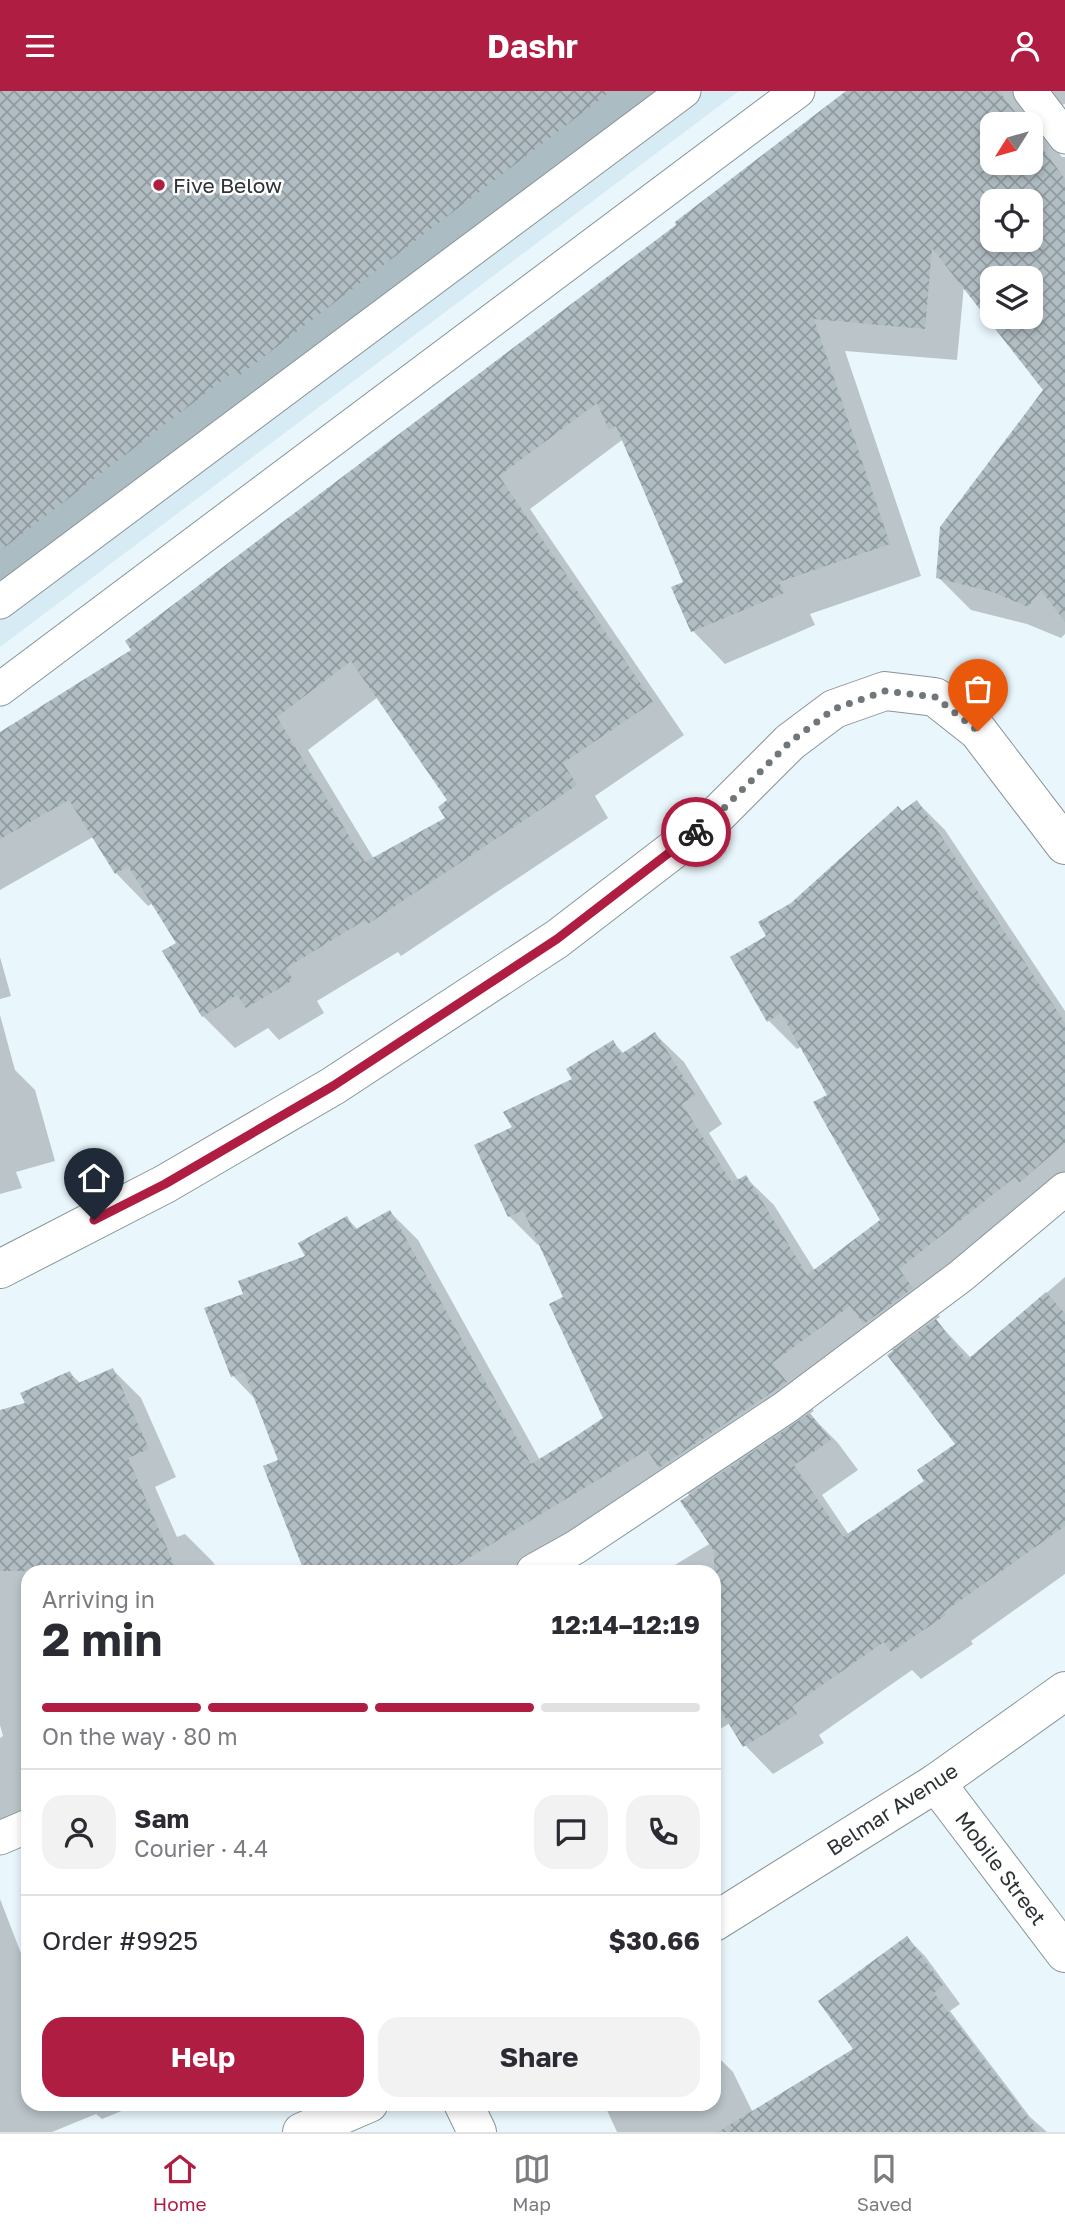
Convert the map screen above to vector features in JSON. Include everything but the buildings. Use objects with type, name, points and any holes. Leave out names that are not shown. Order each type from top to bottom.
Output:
[{"type":"street","points":[[0,1269],[165,1184],[333,1086],[557,939],[712,820],[790,742],[834,709],[885,691],[935,697],[978,731],[1065,845]]},
{"type":"street","name":"Belmar Avenue","points":[[721,1918],[936,1783],[1065,1691]]},
{"type":"street","name":"Mobile Street","points":[[936,1783],[1065,1953]]},
{"type":"street","points":[[302,2132],[351,2111]]},
{"type":"street","points":[[467,2111],[477,2132]]},
{"type":"lane","points":[[0,602],[684,91]]},
{"type":"lane","points":[[0,689],[798,91]]},
{"type":"lane","points":[[1030,91],[1065,137]]},
{"type":"lane","points":[[543,1565],[786,1407],[961,1276],[1065,1189]]},
{"type":"lane","points":[[0,1837],[21,1829]]},
{"type":"shaded area","points":[[0,91],[739,91],[0,647]]},
{"type":"way so far","points":[[696,832],[712,820],[790,742],[834,709],[885,691],[935,697],[978,731]]},
{"type":"place","name":"Five Below","points":[[159,185]]},
{"type":"route","points":[[94,1220],[165,1184],[333,1086],[557,939],[696,832]]}]
